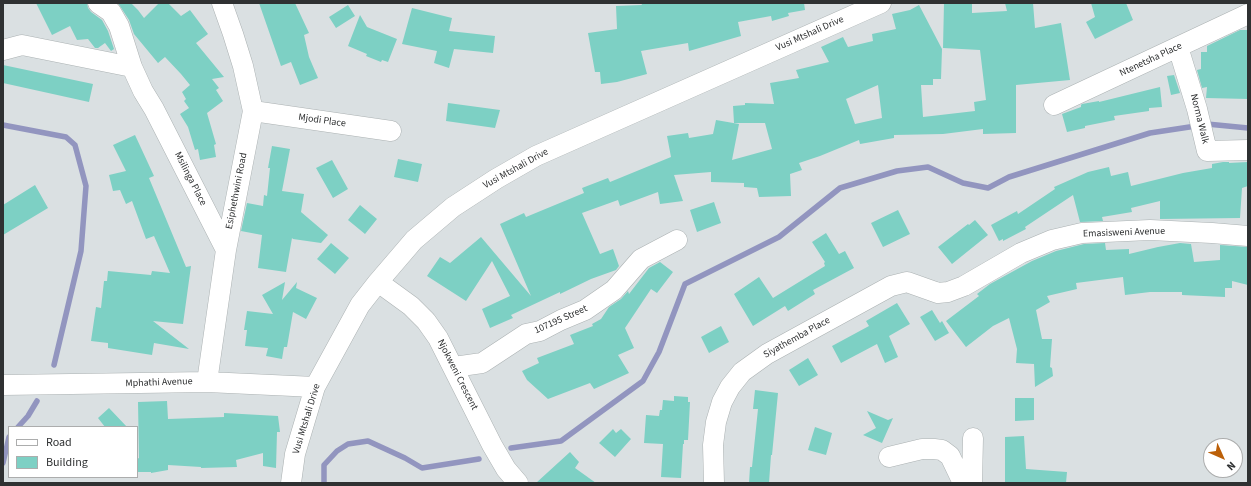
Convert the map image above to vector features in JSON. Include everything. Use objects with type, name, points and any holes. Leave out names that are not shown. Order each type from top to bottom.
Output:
[{"type":"street","name":"Msilinga Place","points":[[98,3],[111,12],[119,26],[132,66],[143,91],[154,109],[226,250]]},
{"type":"street","name":"Esiphethwini Road","points":[[207,382],[226,250],[253,111],[234,34],[222,3]]},
{"type":"street","name":"Vusi Mtshali Drive","points":[[291,483],[295,454],[315,387],[360,305],[414,240],[453,207],[502,175],[536,156],[881,3]]},
{"type":"street","name":"Ntenetsha Place","points":[[1054,106],[1248,14]]},
{"type":"street","points":[[3,50],[22,45],[132,66]]},
{"type":"street","name":"Norma Walk","points":[[1178,47],[1198,109],[1207,151],[1248,150]]},
{"type":"street","name":"Mjodi Place","points":[[253,111],[391,131]]},
{"type":"street","name":"Emasisweni Avenue","points":[[964,286],[1021,253],[1052,240],[1082,233],[1150,230],[1248,236]]},
{"type":"street","name":"107195 Street","points":[[454,367],[482,363],[526,334],[545,328],[585,310],[614,290],[641,259],[677,240]]},
{"type":"street","name":"Njokweni Crescent","points":[[378,282],[411,306],[426,321],[438,338],[454,367],[492,445],[506,469],[518,483]]},
{"type":"street","name":"Siyathemba Place","points":[[714,483],[713,445],[716,422],[722,402],[730,387],[742,372],[767,354],[891,286],[907,282],[938,293],[948,292],[964,286]]},
{"type":"street","name":"Mphathi Avenue","points":[[3,385],[207,382],[315,387]]},
{"type":"street","points":[[972,483],[973,438]]},
{"type":"street","points":[[889,457],[922,449],[942,450],[950,456],[963,483]]},
{"type":"building","points":[[36,3],[87,3],[91,12],[102,20],[108,31],[114,49],[111,51],[105,43],[98,48],[95,48],[88,39],[77,40],[70,26],[52,35]]},
{"type":"building","points":[[118,3],[131,3],[144,18],[159,3],[168,3],[181,16],[190,10],[208,34],[196,43],[224,77],[212,79],[219,88],[216,90],[223,101],[207,113],[216,144],[214,145],[216,157],[200,160],[198,149],[195,150],[188,127],[180,114],[189,108],[184,101],[186,99],[182,92],[190,85],[165,57],[158,63],[134,34],[129,20]]},
{"type":"building","points":[[259,3],[295,3],[309,33],[304,35],[309,57],[318,78],[300,85],[291,62],[281,66]]},
{"type":"building","points":[[641,3],[804,3],[805,10],[788,13],[789,16],[772,21],[771,16],[738,22],[741,36],[689,51],[688,43],[641,51],[647,74],[617,82],[601,84],[600,72],[595,72],[588,33],[617,29],[616,6],[642,5]]},
{"type":"building","points":[[944,3],[972,3],[972,13],[1007,11],[1005,3],[1033,3],[1035,28],[1061,23],[1070,80],[1016,85],[1016,133],[983,134],[983,129],[943,134],[894,135],[894,138],[860,144],[859,140],[799,163],[802,170],[790,174],[791,196],[759,197],[757,188],[744,187],[744,183],[711,182],[711,172],[674,175],[683,201],[660,204],[658,192],[620,206],[618,200],[582,213],[600,254],[613,249],[619,266],[616,270],[591,279],[560,294],[560,292],[511,315],[513,318],[490,328],[482,309],[510,296],[492,261],[466,301],[427,276],[440,257],[450,263],[481,237],[531,296],[500,224],[524,213],[526,217],[584,193],[582,188],[608,178],[610,182],[671,157],[667,136],[688,133],[689,138],[713,134],[716,120],[739,124],[732,160],[772,149],[765,123],[734,123],[733,106],[745,105],[745,103],[774,104],[770,83],[799,78],[796,70],[829,62],[821,47],[843,37],[848,47],[873,41],[872,34],[896,29],[892,14],[910,10],[919,5],[942,49],[941,79],[933,79],[933,85],[921,85],[923,117],[975,111],[974,102],[986,100],[980,50],[943,48]],"holes":[[[878,85],[882,118],[855,124],[846,99]]]},
{"type":"building","points":[[1091,3],[1126,3],[1133,20],[1095,39],[1086,22],[1095,17]]},
{"type":"building","points":[[348,5],[355,16],[336,28],[329,17]]},
{"type":"building","points":[[412,8],[452,18],[449,31],[495,36],[493,53],[454,49],[449,68],[434,63],[437,51],[402,44]]},
{"type":"building","points":[[360,15],[367,27],[397,39],[388,62],[382,60],[381,62],[366,56],[367,54],[348,46]]},
{"type":"building","points":[[1240,30],[1248,30],[1248,99],[1206,98],[1207,87],[1202,88],[1197,70],[1201,69],[1201,52],[1207,52],[1207,46]]},
{"type":"building","points":[[3,65],[93,84],[89,102],[3,83]]},
{"type":"building","points":[[1174,75],[1180,93],[1171,95],[1167,76]]},
{"type":"building","points":[[1160,87],[1162,107],[1149,108],[1149,111],[1114,116],[1115,120],[1085,126],[1085,128],[1067,132],[1062,114],[1081,107],[1082,104],[1099,102]]},
{"type":"building","points":[[448,103],[500,110],[495,128],[446,121]]},
{"type":"building","points":[[135,135],[154,176],[149,178],[186,267],[191,266],[183,324],[153,321],[189,349],[154,343],[152,355],[108,348],[108,343],[91,341],[96,307],[101,308],[104,281],[107,281],[108,271],[151,275],[152,271],[170,273],[154,236],[146,239],[132,201],[126,204],[120,190],[113,191],[109,175],[126,171],[113,145]]},
{"type":"building","points":[[272,146],[290,149],[282,191],[304,194],[301,212],[328,235],[321,243],[292,238],[286,272],[258,268],[262,235],[241,231],[247,203],[263,206],[264,195],[267,196],[270,168],[268,168]]},
{"type":"building","points":[[398,159],[422,164],[418,182],[394,177]]},
{"type":"building","points":[[332,160],[348,189],[333,198],[316,168]]},
{"type":"building","points":[[1223,162],[1248,162],[1248,186],[1242,188],[1240,218],[1160,219],[1160,201],[1131,208],[1132,212],[1102,217],[1103,221],[1080,222],[1073,195],[1025,227],[1026,229],[1003,241],[1003,239],[999,241],[991,225],[1017,211],[1018,214],[1055,189],[1054,187],[1088,172],[1109,167],[1111,176],[1128,172],[1131,186],[1183,173],[1212,168],[1212,164]]},
{"type":"building","points":[[35,185],[48,208],[3,235],[3,205]]},
{"type":"building","points":[[714,202],[721,223],[697,232],[690,210]]},
{"type":"building","points":[[360,205],[377,219],[365,234],[348,220]]},
{"type":"building","points":[[898,210],[910,234],[883,247],[871,223]]},
{"type":"building","points":[[975,220],[988,235],[952,264],[938,247]]},
{"type":"building","points":[[826,233],[839,254],[845,251],[854,268],[813,290],[815,294],[788,311],[785,306],[753,326],[734,294],[759,277],[773,298],[825,266],[825,262],[812,242]]},
{"type":"building","points":[[331,243],[349,258],[335,274],[317,259]]},
{"type":"building","points":[[1105,243],[1106,250],[1129,249],[1129,254],[1180,243],[1191,244],[1194,262],[1220,260],[1220,245],[1248,247],[1248,285],[1232,281],[1232,288],[1225,288],[1225,297],[1182,295],[1182,292],[1150,292],[1125,295],[1123,277],[1076,283],[1077,289],[1047,296],[1050,302],[1036,310],[1042,339],[1052,339],[1050,367],[1052,368],[1053,376],[1035,387],[1034,364],[1016,363],[1017,349],[1009,318],[993,326],[966,347],[946,321],[979,296],[977,294],[990,284],[1032,261],[1056,251],[1084,244]]},
{"type":"building","points":[[660,262],[673,272],[657,293],[651,289],[625,328],[634,348],[618,355],[629,373],[594,389],[590,383],[548,399],[527,380],[522,371],[539,363],[537,358],[574,344],[570,335],[593,326],[592,324],[601,319],[609,307],[621,299],[628,291],[629,294],[649,268]]},
{"type":"building","points":[[285,282],[282,300],[297,282],[296,288],[317,298],[306,319],[293,312],[287,347],[284,347],[282,359],[266,356],[268,348],[245,346],[247,330],[244,330],[247,311],[273,314],[262,295]]},
{"type":"building","points":[[897,303],[910,324],[889,336],[898,357],[885,363],[877,344],[841,363],[832,346],[869,326],[866,321]]},
{"type":"building","points":[[932,310],[940,323],[942,321],[949,333],[935,341],[920,317]]},
{"type":"building","points":[[721,326],[729,342],[709,353],[701,337]]},
{"type":"building","points":[[808,358],[818,375],[799,386],[789,370]]},
{"type":"building","points":[[755,390],[778,393],[769,483],[749,483],[758,409],[753,409]]},
{"type":"building","points":[[674,396],[688,397],[688,402],[690,402],[688,440],[684,440],[683,444],[681,478],[661,477],[663,444],[644,443],[646,415],[659,416],[660,410],[662,410],[663,400],[674,401]]},
{"type":"building","points":[[1015,398],[1034,398],[1034,420],[1015,421]]},
{"type":"building","points":[[167,401],[168,419],[224,417],[224,413],[278,416],[280,432],[277,432],[276,468],[263,466],[263,453],[236,460],[237,467],[201,468],[168,465],[168,470],[151,473],[138,472],[138,402]]},
{"type":"building","points":[[109,408],[126,426],[104,426],[98,418]]},
{"type":"building","points":[[867,411],[888,420],[893,418],[882,443],[863,435],[876,428]]},
{"type":"building","points":[[815,427],[832,433],[826,455],[808,450]]},
{"type":"building","points":[[613,429],[616,433],[621,429],[631,439],[615,457],[599,443]]},
{"type":"building","points":[[1024,436],[1026,469],[1067,472],[1066,483],[1005,483],[1005,437]]},
{"type":"building","points":[[570,452],[579,462],[575,468],[596,483],[536,483]]},
{"type":"waterway","points":[[1207,124],[1248,128]]},
{"type":"waterway","points":[[3,125],[66,137],[75,145],[86,186],[81,251],[54,365]]},
{"type":"waterway","points":[[511,448],[561,441],[643,381],[659,352],[685,284],[779,237],[840,188],[897,171],[928,167],[963,183],[988,188],[1009,177],[1150,133],[1196,126]]},
{"type":"waterway","points":[[19,426],[28,416],[37,401]]},
{"type":"waterway","points":[[3,463],[8,441]]},
{"type":"waterway","points":[[324,483],[324,465],[337,451],[348,444],[368,441],[405,458],[422,468],[479,459]]}]
